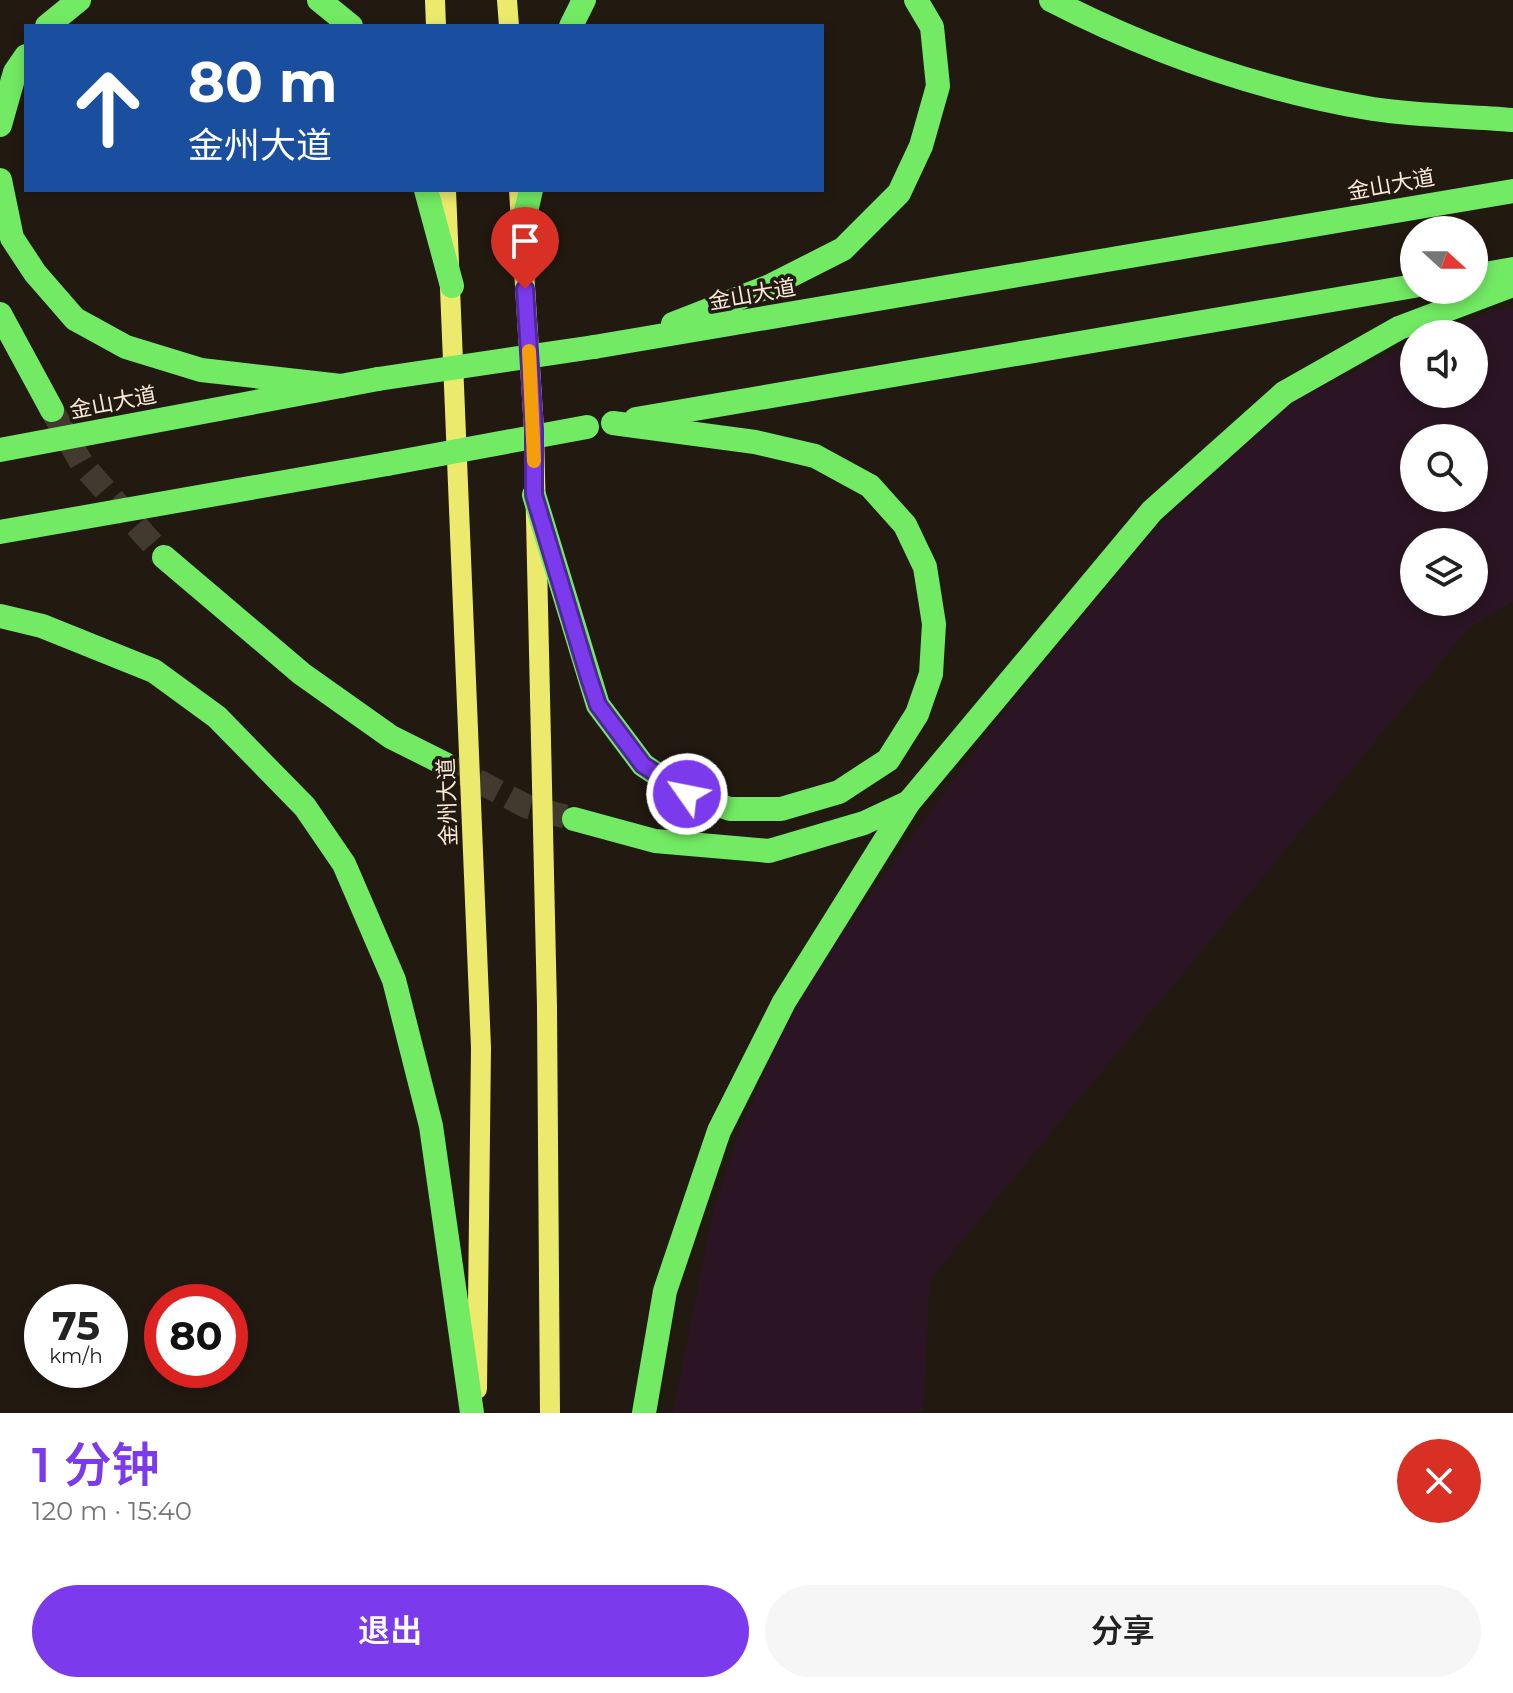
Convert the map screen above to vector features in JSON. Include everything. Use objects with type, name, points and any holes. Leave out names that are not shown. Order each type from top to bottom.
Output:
[{"type":"highway","points":[[49,24],[79,0]]},
{"type":"highway","points":[[319,0],[349,24]]},
{"type":"highway","points":[[572,24],[584,0]]},
{"type":"highway","points":[[627,342],[770,286],[843,249],[899,193],[921,146],[938,86],[932,27],[916,0]]},
{"type":"highway","points":[[1051,0],[1134,40],[1207,68],[1304,95],[1376,109],[1513,120]]},
{"type":"highway","points":[[0,125],[15,72],[24,59]]},
{"type":"highway","points":[[0,180],[12,238],[35,273],[75,319],[126,347],[201,370],[341,386]]},
{"type":"highway","name":"金山大道","points":[[0,450],[378,379],[627,342],[1513,191]]},
{"type":"highway","points":[[427,192],[452,286]]},
{"type":"highway","points":[[521,233],[531,192]]},
{"type":"highway","points":[[1488,273],[1513,269]]},
{"type":"highway","points":[[644,1413],[665,1291],[719,1131],[784,1002],[909,802],[1152,511],[1284,393],[1399,328],[1513,285]]},
{"type":"highway","points":[[0,532],[587,427],[1400,288]]},
{"type":"highway","points":[[0,314],[52,410]]},
{"type":"highway","points":[[534,495],[598,705],[643,765],[687,794],[730,809],[781,809],[839,792],[888,760],[917,714],[931,674],[933,649],[934,624],[925,567],[905,525],[870,486],[815,456],[755,442],[613,423]]},
{"type":"highway","points":[[164,557],[302,674],[391,737],[445,764]]},
{"type":"highway","points":[[0,616],[42,626],[154,671],[205,707],[305,807],[344,864],[394,980],[431,1126],[474,1413]]},
{"type":"highway","points":[[574,819],[655,841],[769,851],[864,823],[909,802]]},
{"type":"main road","points":[[435,0],[436,24]]},
{"type":"main road","points":[[507,0],[509,24]]},
{"type":"main road","name":"金州大道","points":[[446,192],[481,1048],[474,1413]]},
{"type":"main road","points":[[519,192],[534,430],[547,1007],[550,1413]]},
{"type":"shaded area","points":[[1513,307],[1513,601],[1468,629],[930,1279],[923,1413],[673,1413],[713,1213],[739,1132],[777,1043],[825,956],[998,719],[1153,530],[1290,403],[1400,349],[1400,408],[1488,408],[1488,320],[1471,320]]},
{"type":"tunnel","points":[[52,410],[82,464],[164,557]]},
{"type":"tunnel","points":[[445,764],[528,807],[574,819]]},
{"type":"slow traffic","points":[[529,351],[534,461]]},
{"type":"route","points":[[525,289],[534,430],[534,495],[589,678],[598,705],[643,765],[687,794]]}]
